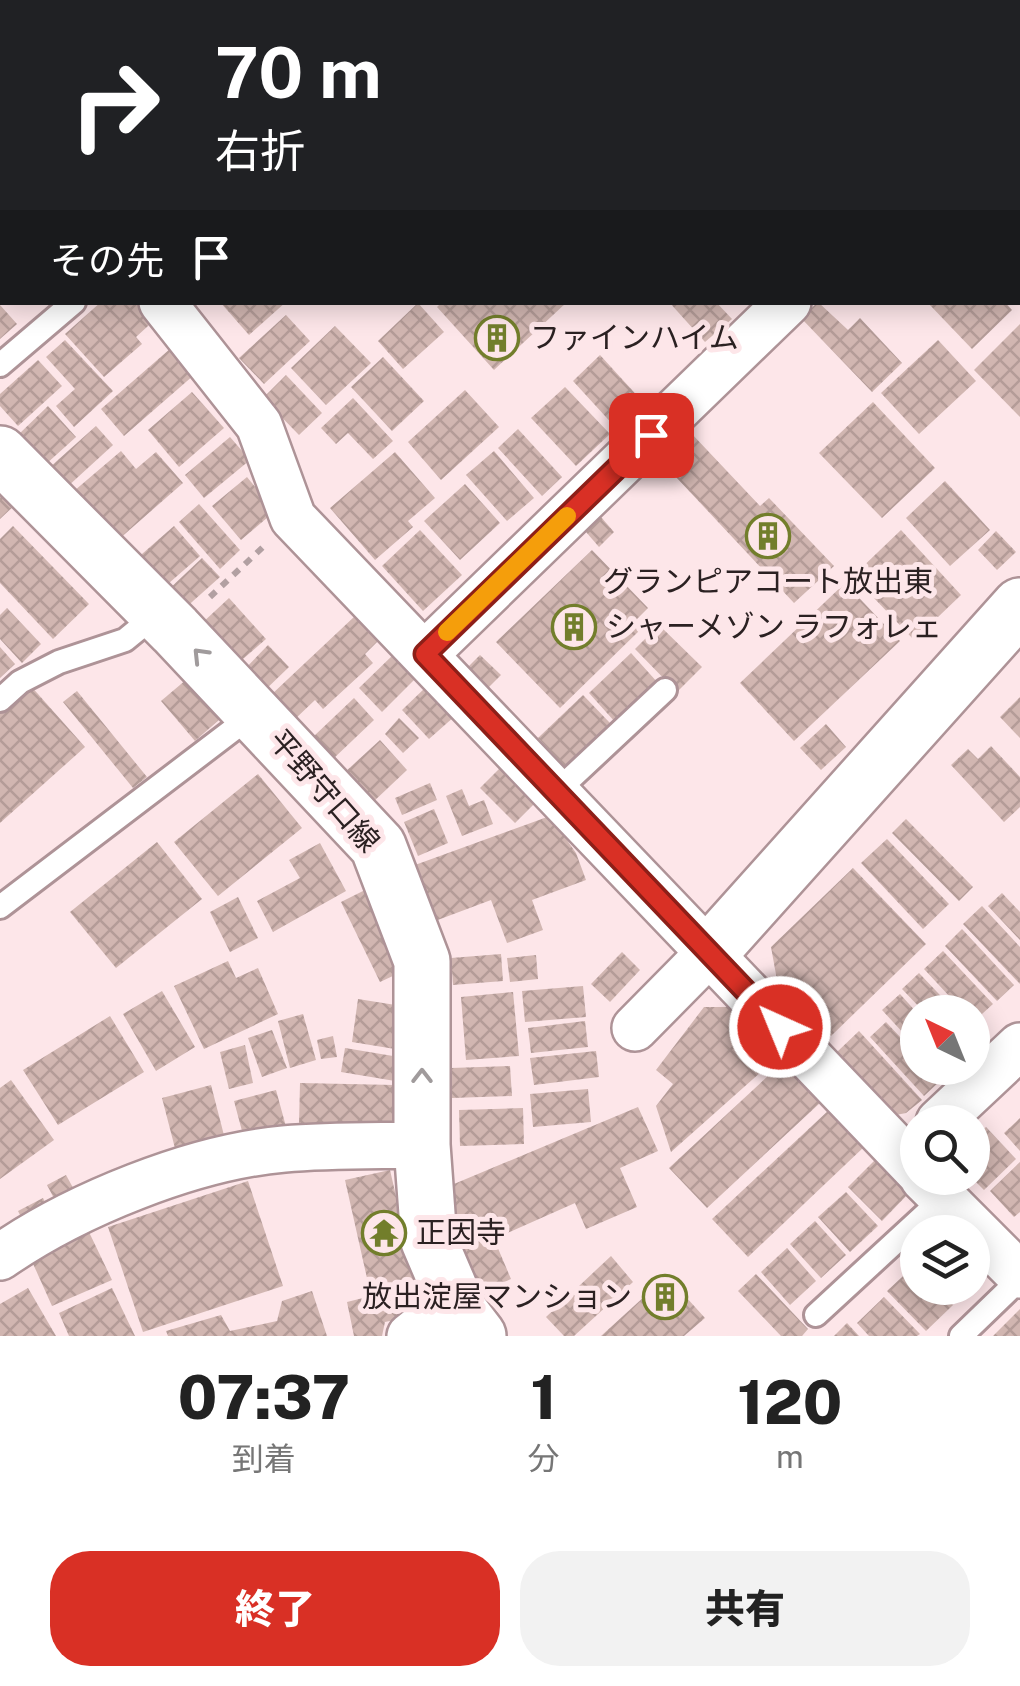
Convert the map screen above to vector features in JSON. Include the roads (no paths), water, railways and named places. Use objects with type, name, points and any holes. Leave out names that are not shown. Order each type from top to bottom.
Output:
[{"type":"main road","name":"平野守口線","points":[[0,454],[167,621],[378,846],[418,941],[422,960],[422,1145],[429,1241],[466,1318]]},
{"type":"main road","points":[[709,952],[1020,606]]},
{"type":"street","points":[[164,305],[259,425],[293,518],[900,1148]]},
{"type":"street","points":[[425,654],[766,310]]},
{"type":"street","points":[[634,1028],[709,952]]},
{"type":"street","points":[[957,1105],[1020,1046]]},
{"type":"street","points":[[4,1245],[93,1204],[191,1170],[281,1149],[422,1145]]},
{"type":"street","points":[[945,1195],[1020,1277]]},
{"type":"street","points":[[410,1336],[466,1318]]},
{"type":"lane","points":[[0,365],[70,305]]},
{"type":"lane","points":[[0,700],[20,682],[59,662],[167,621]]},
{"type":"lane","points":[[556,792],[665,690]]},
{"type":"lane","points":[[0,907],[255,713]]},
{"type":"lane","points":[[816,1315],[902,1195]]},
{"type":"lane","points":[[960,1336],[1020,1277]]},
{"type":"place","name":"ファインハイム","points":[[497,338]]},
{"type":"place","name":"グランピアコート放出東","points":[[768,536]]},
{"type":"place","name":"シャーメゾン ラフォレェ","points":[[574,627]]},
{"type":"place","name":"正因寺","points":[[384,1233]]},
{"type":"place","name":"放出淀屋マンション","points":[[665,1297]]}]
